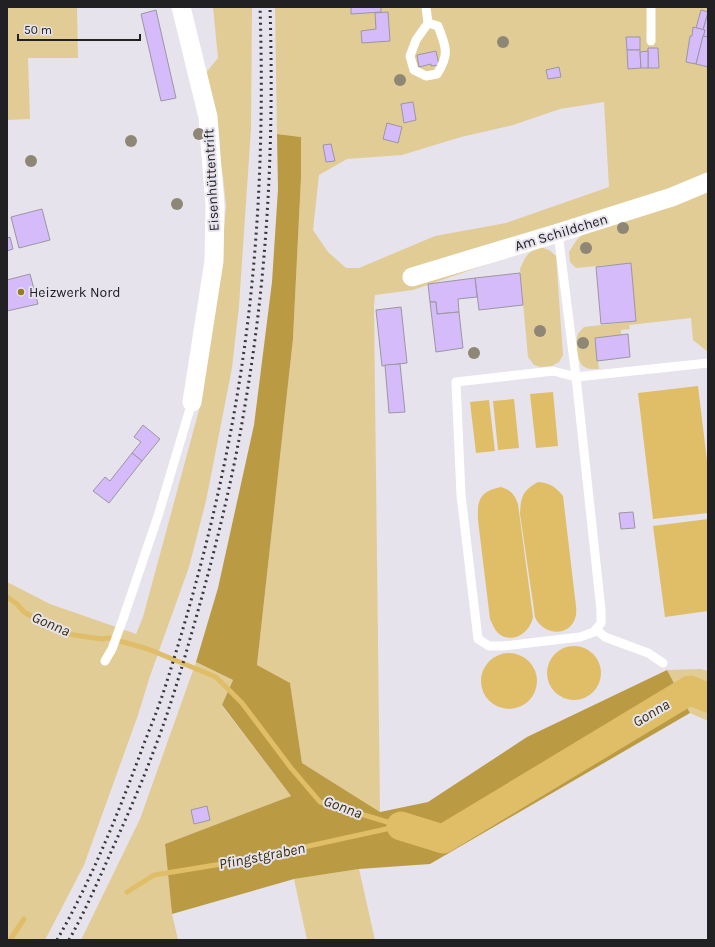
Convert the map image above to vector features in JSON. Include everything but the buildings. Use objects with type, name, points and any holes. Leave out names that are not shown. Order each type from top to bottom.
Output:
[{"type":"street","name":"Eisenhüttentrift","points":[[181,7],[208,118],[215,206],[214,261],[192,402]]},
{"type":"street","name":"Am Schildchen","points":[[412,277],[672,197],[708,182]]},
{"type":"lane","points":[[426,7],[428,23],[416,40],[410,56],[414,70],[426,76],[437,74],[443,65],[446,50],[438,26],[428,23]]},
{"type":"lane","points":[[651,7],[651,41]]},
{"type":"lane","points":[[558,233],[576,377],[601,610],[601,623],[594,632],[580,637],[502,646],[489,646],[478,639],[461,495],[456,382],[553,371],[576,377],[708,363]]},
{"type":"lane","points":[[105,661],[112,648],[123,619],[158,516],[192,402]]},
{"type":"lane","points":[[596,629],[605,637],[648,653],[663,663]]},
{"type":"shaded area","points":[[7,7],[77,7],[78,58],[28,58],[30,119],[7,120]]},
{"type":"shaded area","points":[[213,7],[252,7],[251,129],[239,306],[232,368],[206,501],[189,567],[84,865],[45,940],[7,940],[7,582],[50,604],[136,634],[143,617],[202,399],[223,239],[226,206],[223,177],[205,74],[218,58]]},
{"type":"shaded area","points":[[275,7],[708,7],[708,352],[693,340],[691,318],[629,325],[630,329],[621,330],[621,335],[595,338],[599,369],[589,369],[583,366],[577,351],[577,342],[578,334],[584,327],[636,321],[631,263],[576,268],[570,262],[569,252],[586,230],[413,290],[375,295],[380,812],[302,763],[290,684],[257,665],[293,339],[301,178],[301,137],[277,134]],"holes":[[[604,102],[609,187],[506,223],[435,236],[359,268],[346,268],[328,252],[313,230],[319,175],[347,159],[402,155],[461,137],[513,125],[560,109]]]},
{"type":"shaded area","points":[[277,134],[301,137],[301,178],[293,339],[257,665],[290,683],[302,763],[380,812],[428,802],[527,737],[667,670],[690,713],[430,864],[359,869],[294,879],[172,914],[165,844],[291,796],[222,705],[233,680],[196,662],[218,588],[254,425],[272,282],[278,189]]},
{"type":"shaded area","points":[[541,247],[549,250],[556,256],[563,355],[559,362],[552,366],[541,367],[534,365],[528,357],[520,269],[528,255]]},
{"type":"shaded area","points":[[698,386],[708,469],[708,513],[653,519],[638,393]]},
{"type":"shaded area","points":[[553,392],[558,446],[536,448],[530,394]]},
{"type":"shaded area","points":[[514,399],[519,448],[498,450],[493,401]]},
{"type":"shaded area","points":[[489,400],[495,451],[476,453],[470,402]]},
{"type":"shaded area","points":[[538,482],[546,483],[552,486],[563,496],[576,617],[569,628],[558,632],[542,626],[535,617],[520,514],[523,495],[529,488]]},
{"type":"shaded area","points":[[501,487],[512,493],[518,504],[533,617],[528,628],[520,636],[509,638],[498,633],[490,619],[478,520],[478,507],[481,498],[488,491]]},
{"type":"shaded area","points":[[708,519],[708,611],[665,617],[653,526]]},
{"type":"shaded area","points":[[574,646],[584,648],[593,654],[599,663],[601,673],[599,683],[593,692],[584,698],[574,700],[564,698],[555,692],[549,683],[547,673],[549,663],[555,654],[564,648]]},
{"type":"shaded area","points":[[509,653],[520,655],[529,661],[535,670],[537,681],[535,692],[529,701],[520,707],[509,709],[498,707],[489,701],[483,692],[481,681],[483,670],[489,661],[498,655]]},
{"type":"shaded area","points":[[196,662],[233,680],[222,706],[291,796],[165,844],[172,914],[178,940],[81,940],[140,819]]},
{"type":"shaded area","points":[[701,669],[708,671],[708,721],[690,713],[667,670]]},
{"type":"shaded area","points":[[359,869],[375,940],[307,940],[294,879]]},
{"type":"waterway","name":"Gonna","points":[[7,597],[17,604],[24,612],[51,627],[68,634],[101,639],[109,638],[148,649],[216,677],[242,703],[291,768],[320,802],[401,826]]},
{"type":"waterway","name":"Gonna","points":[[401,826],[443,839],[690,690],[708,698]]},
{"type":"waterway","name":"Pfingstgraben","points":[[127,892],[154,875],[240,861],[400,826]]},
{"type":"waterway","name":"Pfingstgraben","points":[[10,940],[24,919]]},
{"type":"railway","points":[[57,940],[82,892],[105,842],[160,704],[196,583],[220,484],[239,384],[255,248],[260,145],[260,7]]},
{"type":"railway","points":[[69,940],[89,901],[131,806],[149,764],[165,719],[202,597],[230,484],[254,350],[260,301],[268,203],[270,154],[270,7]]},
{"type":"place","name":"Heizwerk Nord","points":[[21,292]]}]
